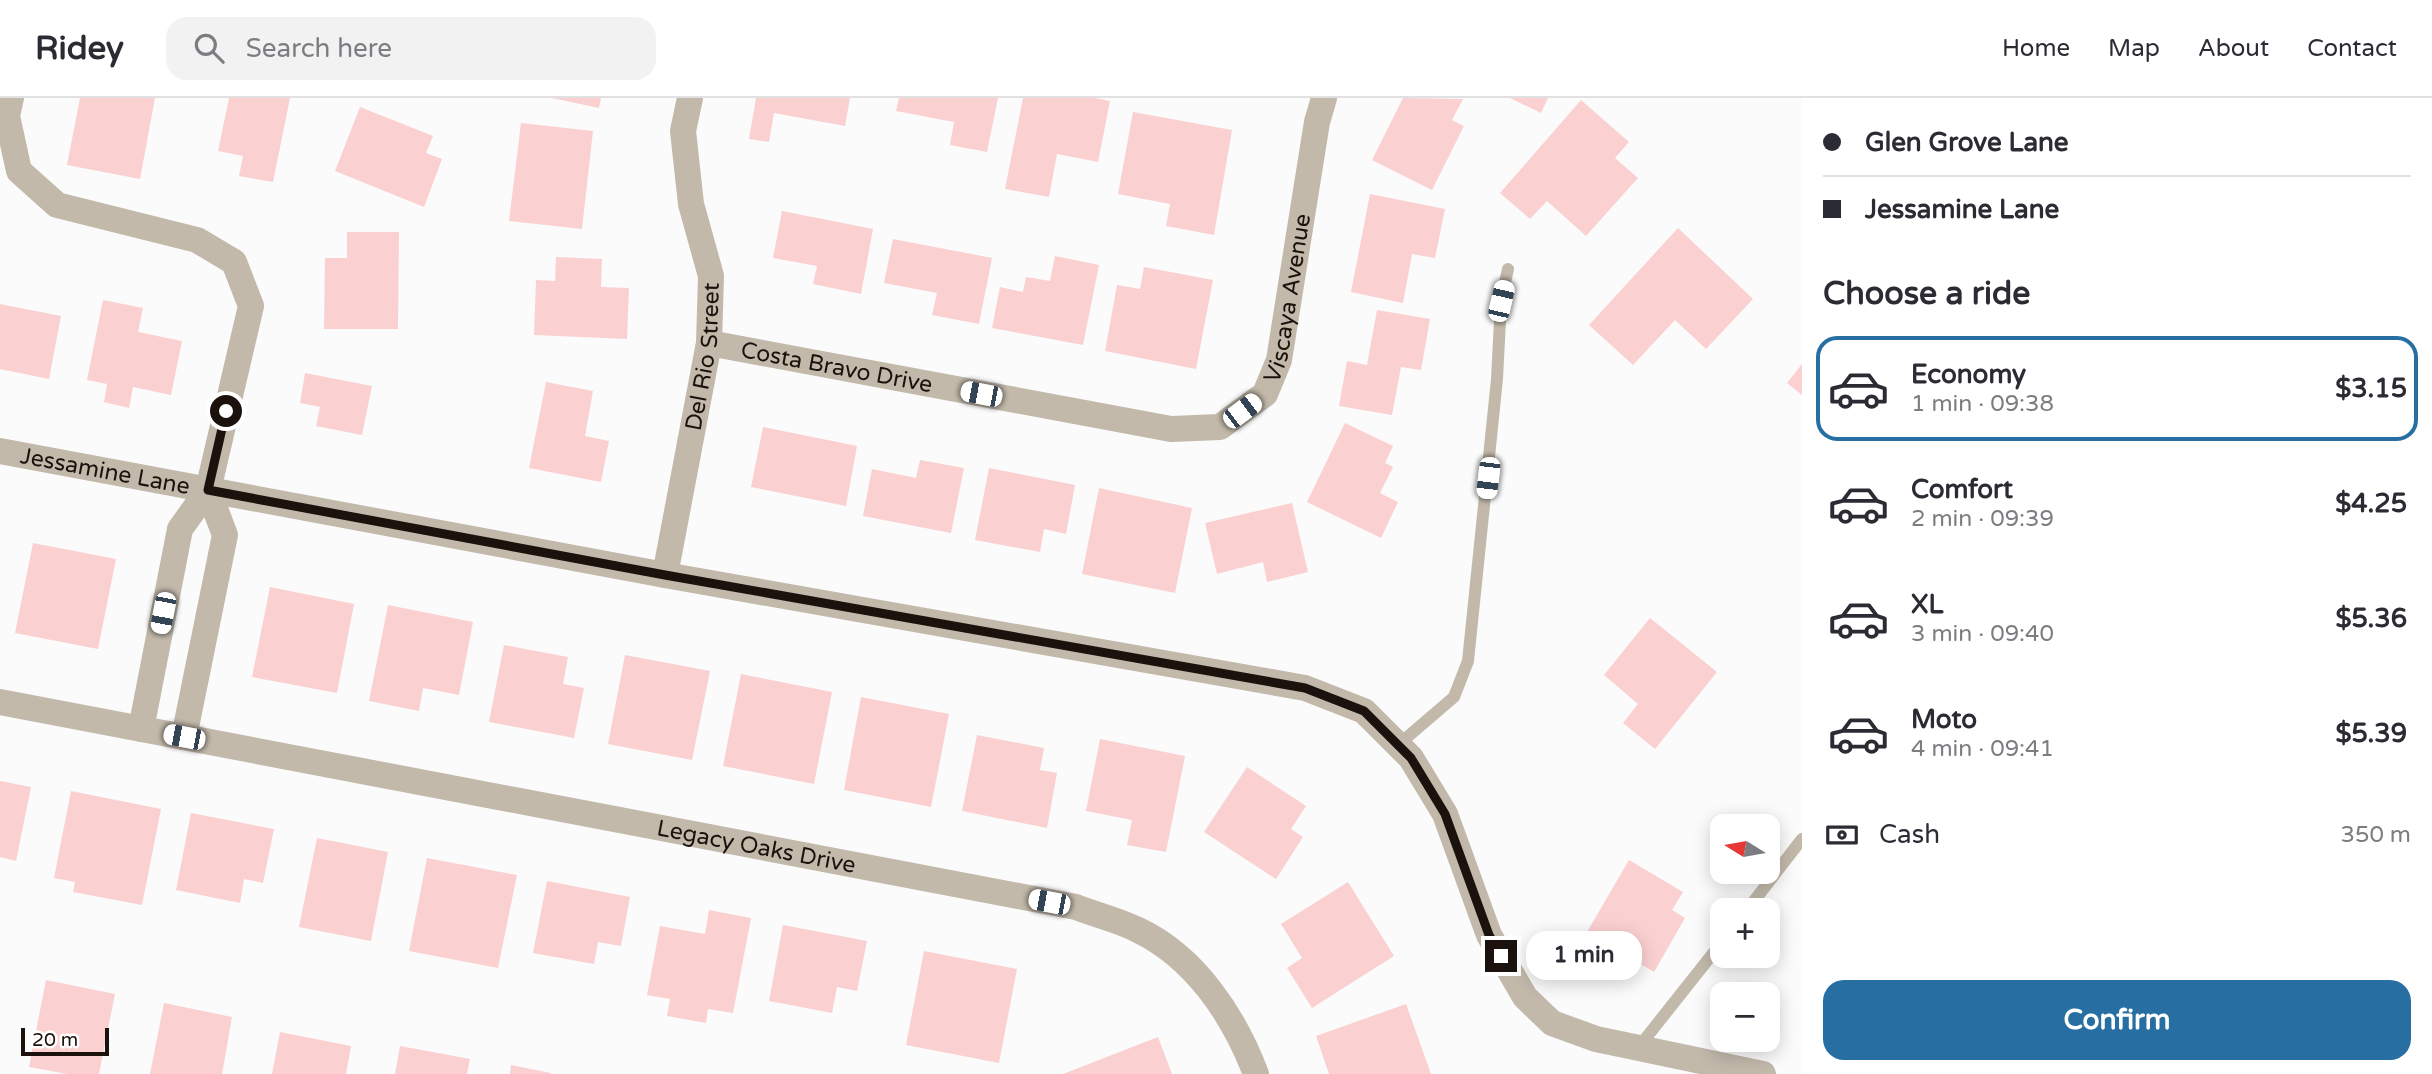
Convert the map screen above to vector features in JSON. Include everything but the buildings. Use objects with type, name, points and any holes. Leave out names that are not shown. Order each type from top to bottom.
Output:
[{"type":"street","points":[[11,98],[7,116],[19,171],[57,205],[197,240],[234,262],[251,306],[208,490],[180,528],[141,729]]},
{"type":"street","name":"Del Rio Street","points":[[665,575],[709,343],[711,275],[691,204],[683,131],[690,98]]},
{"type":"street","name":"Viscaya Avenue","points":[[1171,429],[1220,427],[1265,394],[1279,360],[1317,122],[1324,98]]},
{"type":"street","name":"Costa Bravo Drive","points":[[709,343],[1171,429]]},
{"type":"street","name":"Jessamine Lane","points":[[0,451],[665,575],[1305,688],[1364,711],[1411,758],[1445,814],[1489,935],[1525,997],[1552,1023],[1595,1039],[1763,1074]]},
{"type":"street","points":[[184,737],[225,535],[208,490]]},
{"type":"street","points":[[167,592],[211,601]]},
{"type":"street","name":"Legacy Oaks Drive","points":[[0,702],[1076,907],[1138,930],[1174,953],[1214,994],[1249,1054],[1256,1074]]},
{"type":"lane","points":[[1398,745],[1454,697],[1468,660],[1497,379],[1501,301],[1508,269]]},
{"type":"lane","points":[[1756,898],[1802,839]]},
{"type":"lane","points":[[1637,1048],[1710,957]]},
{"type":"route","points":[[226,411],[208,490],[665,575],[1305,688],[1364,711],[1411,758],[1445,814],[1489,935],[1501,956]]}]
